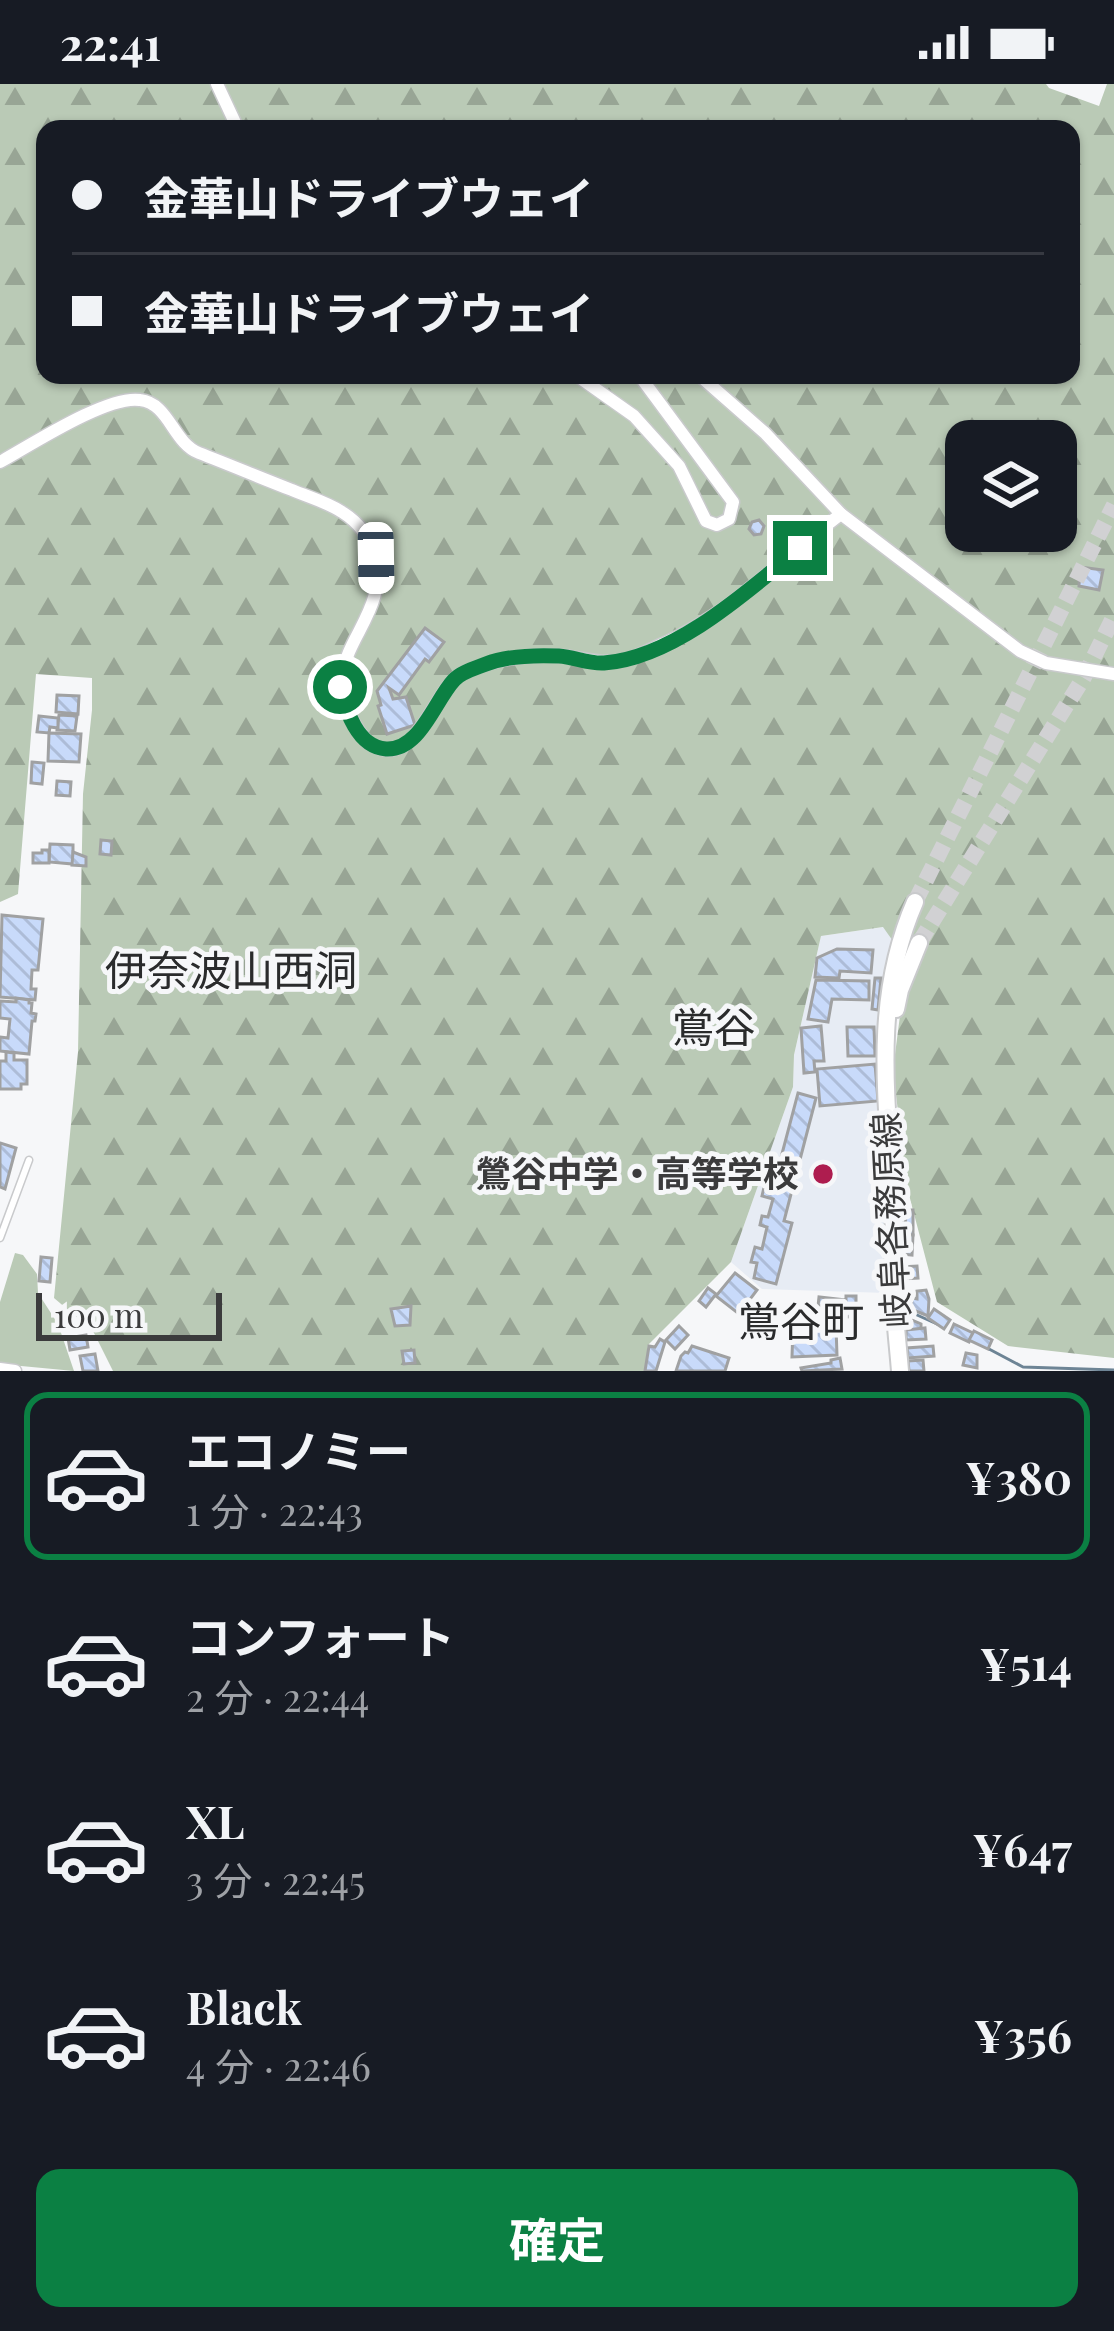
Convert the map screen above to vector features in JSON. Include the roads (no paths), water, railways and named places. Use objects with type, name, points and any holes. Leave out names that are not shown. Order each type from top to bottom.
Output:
[{"type":"main road","name":"岐阜各務原線","points":[[900,1371],[884,1068],[891,973],[914,902]]},
{"type":"main road","name":"岐阜各務原線","points":[[884,1068],[900,990],[919,943]]},
{"type":"street","points":[[217,84],[234,120]]},
{"type":"street","points":[[589,384],[634,416],[680,466],[706,521],[717,525],[729,519],[734,502],[646,384]]},
{"type":"street","points":[[709,384],[765,433],[841,514],[1020,651],[1046,663],[1114,674]]},
{"type":"street","points":[[0,462],[90,413],[123,400],[143,400],[159,408],[188,449],[341,511],[365,532],[376,558],[376,598],[342,665],[340,687],[361,734],[370,745],[387,749],[400,747],[417,734],[457,675],[493,661],[560,656],[600,664],[640,656],[676,638],[734,603],[841,514]]},
{"type":"street","points":[[0,1369],[15,1371]]},
{"type":"lane","points":[[0,1238],[29,1160]]},
{"type":"waterway","points":[[906,1310],[937,1324]]},
{"type":"waterway","points":[[989,1349],[1023,1367],[1114,1370]]},
{"type":"tunnel","points":[[915,902],[1114,505]]},
{"type":"tunnel","points":[[919,943],[1084,677],[1114,616]]},
{"type":"place","name":"鶯谷中学・高等学校","points":[[823,1174]]},
{"type":"district","name":"伊奈波山西洞","points":[[231,971]]},
{"type":"district","name":"鴬谷","points":[[714,1028]]},
{"type":"district","name":"鴬谷町","points":[[801,1322]]}]
